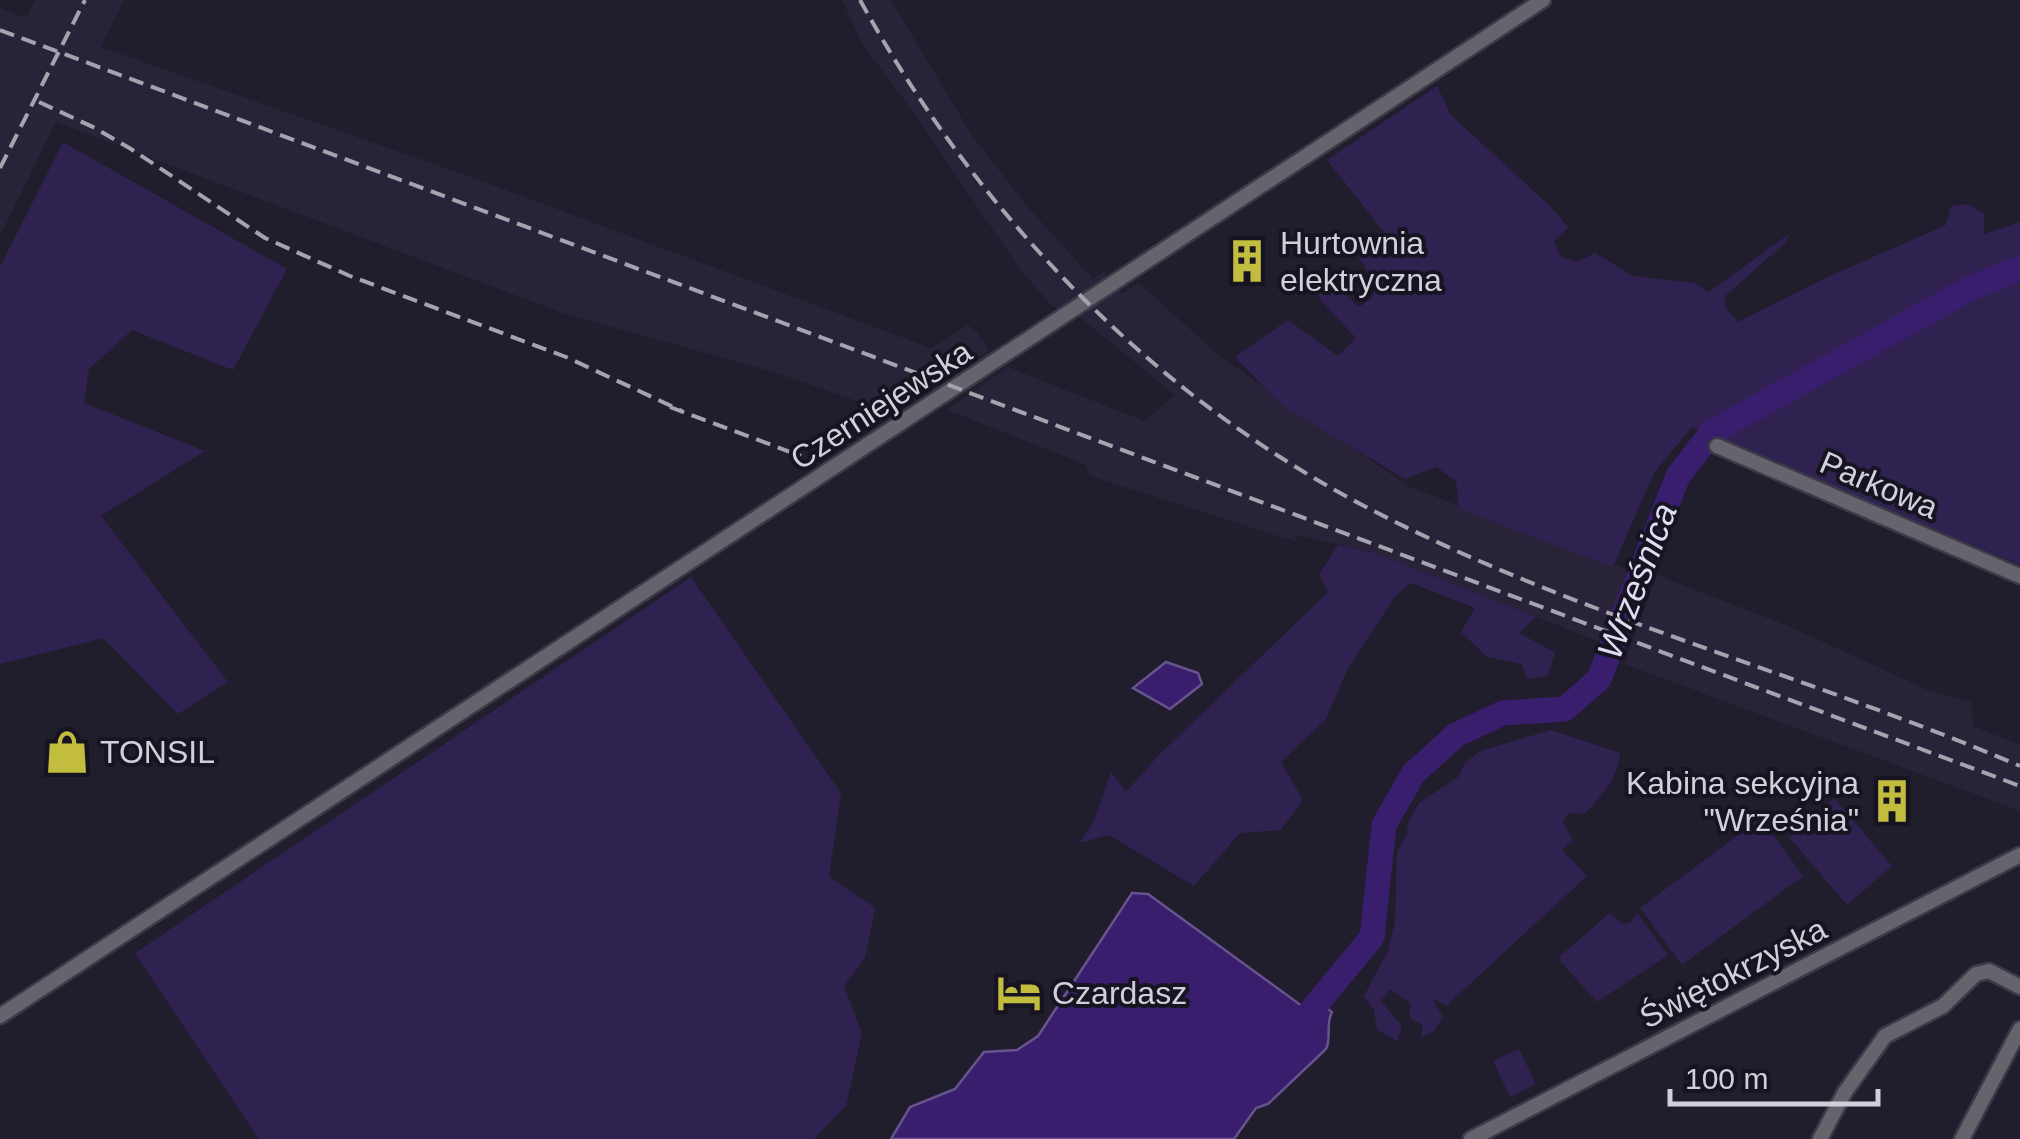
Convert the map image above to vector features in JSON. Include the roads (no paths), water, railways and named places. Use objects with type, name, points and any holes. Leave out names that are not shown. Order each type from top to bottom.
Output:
[{"type":"street","name":"Czerniejewska","points":[[0,1016],[1543,0]]},
{"type":"street","name":"Parkowa","points":[[1717,446],[2020,576]]},
{"type":"street","name":"Świętokrzyska","points":[[1471,1139],[2020,856]]},
{"type":"street","points":[[1820,1139],[1844,1092],[1885,1036],[1943,1006],[1976,974],[1989,971],[2020,987]]},
{"type":"street","points":[[1962,1139],[2020,1029]]},
{"type":"waterway","name":"Wrześnica","points":[[1297,1028],[1372,937],[1384,825],[1413,774],[1456,735],[1503,713],[1565,709],[1599,679],[1678,476],[1712,432],[1969,289],[2020,268]]},
{"type":"railway","points":[[0,168],[85,0]]},
{"type":"railway","points":[[860,0],[906,78],[958,153],[1076,291],[1142,353],[1212,410],[1287,462],[1366,507],[1526,581],[2020,766]]},
{"type":"railway","points":[[0,30],[2020,786]]},
{"type":"railway","points":[[39,102],[131,149],[265,238],[350,276],[566,357],[682,411]]},
{"type":"railway","points":[[670,407],[801,456]]},
{"type":"place","name":"Hurtownia elektryczna","points":[[1247,261]]},
{"type":"place","name":"TONSIL","points":[[67,752]]},
{"type":"place","name":"Kabina sekcyjna \"Września\"","points":[[1892,801]]},
{"type":"place","name":"Czardasz","points":[[1019,993]]}]
